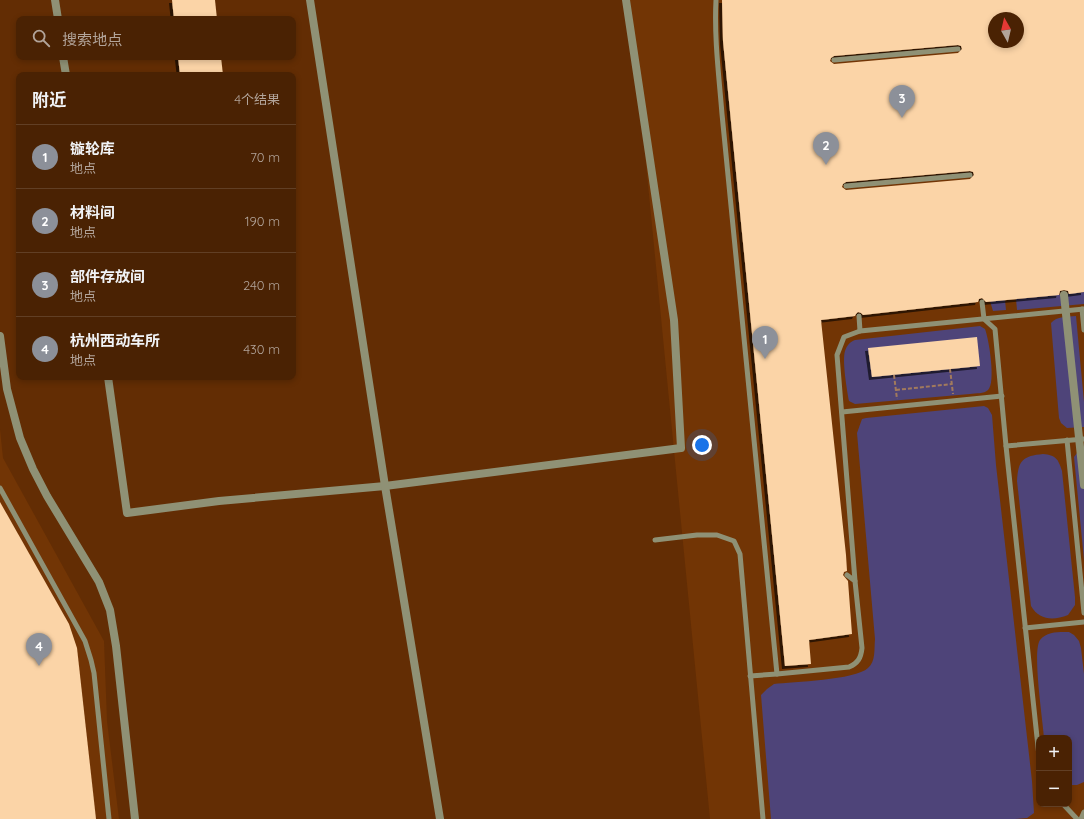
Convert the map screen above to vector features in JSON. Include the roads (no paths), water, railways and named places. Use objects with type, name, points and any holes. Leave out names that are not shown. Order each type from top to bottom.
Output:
[{"type":"street","points":[[55,0],[58,16]]},
{"type":"street","points":[[310,0],[385,486],[440,819]]},
{"type":"street","points":[[108,380],[127,513],[219,501],[385,486],[681,448],[674,320],[626,0]]},
{"type":"street","points":[[64,60],[66,72]]},
{"type":"street","points":[[1064,295],[1084,485]]},
{"type":"street","points":[[0,336],[7,389],[20,438],[33,469],[47,496],[99,582],[110,610],[116,646],[134,819]]},
{"type":"lane","points":[[716,0],[715,17],[717,56],[722,114],[777,674]]},
{"type":"lane","points":[[834,60],[958,49]]},
{"type":"lane","points":[[846,186],[970,175]]},
{"type":"lane","points":[[982,302],[984,319],[995,329],[1037,735]]},
{"type":"lane","points":[[750,676],[849,667],[857,664],[861,657],[862,648],[855,581],[837,355],[844,337],[860,331],[1083,309],[1084,330]]},
{"type":"lane","points":[[859,316],[860,331]]},
{"type":"lane","points":[[842,412],[1002,396]]},
{"type":"lane","points":[[1006,446],[1084,439]]},
{"type":"lane","points":[[1067,440],[1084,613]]},
{"type":"lane","points":[[0,488],[85,641],[94,673],[109,819]]},
{"type":"lane","points":[[655,540],[697,535],[717,535],[734,541],[740,554],[763,819]]},
{"type":"lane","points":[[847,576],[855,581]]},
{"type":"lane","points":[[1025,628],[1084,622]]},
{"type":"lane","points":[[1066,807],[1077,819]]},
{"type":"lane","points":[[1081,819],[1084,812]]},
{"type":"place","name":"部件存放间","points":[[902,118]]},
{"type":"place","name":"材料间","points":[[826,165]]},
{"type":"place","name":"镟轮库","points":[[765,359]]},
{"type":"place","name":"杭州西动车所","points":[[39,666]]}]
